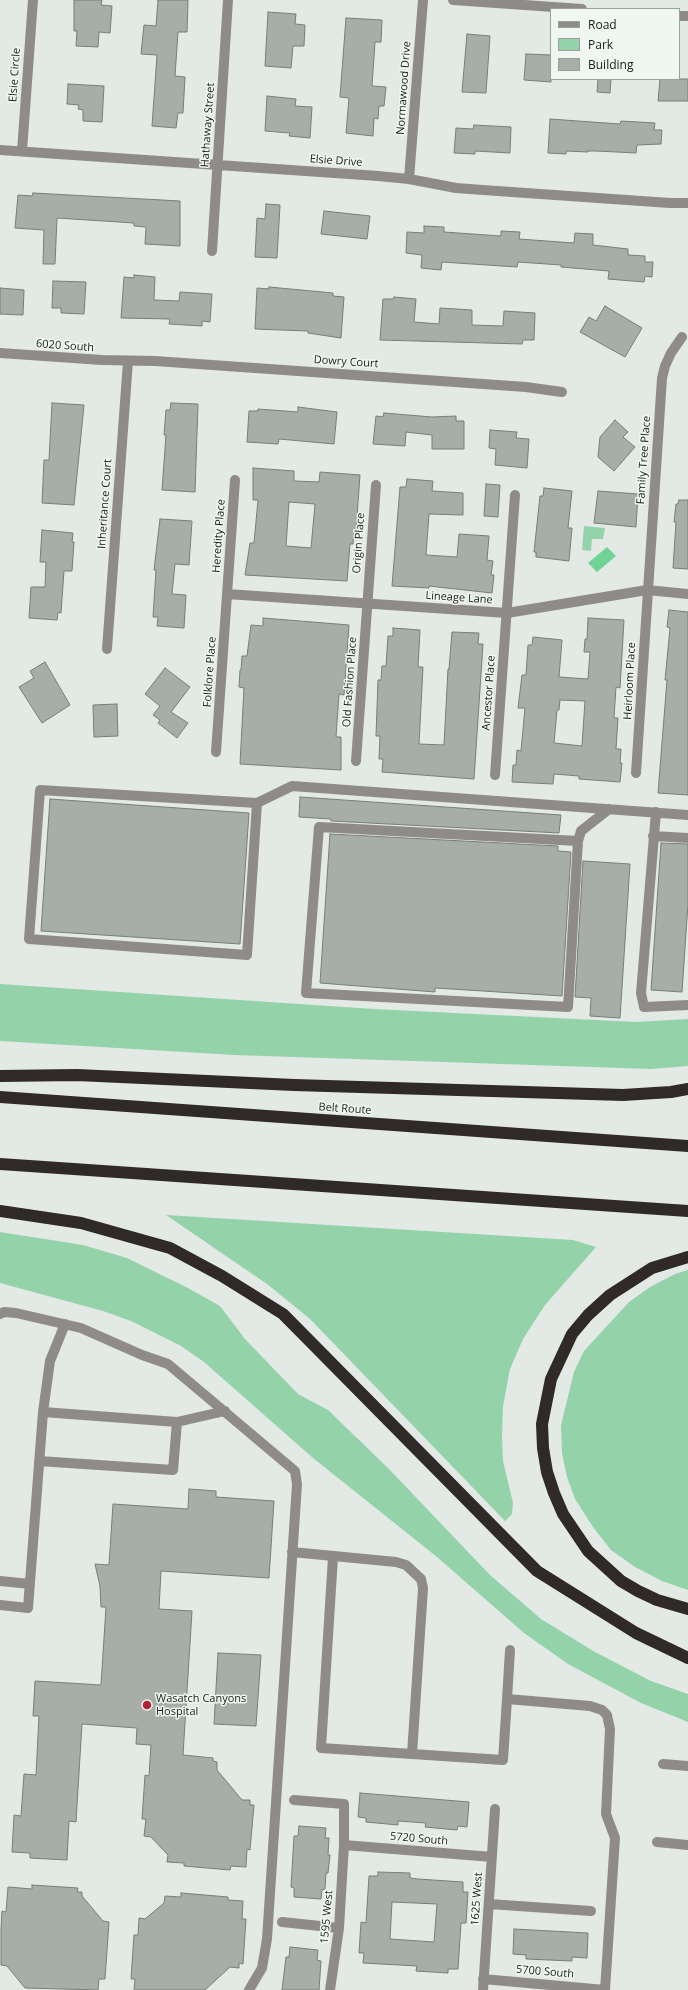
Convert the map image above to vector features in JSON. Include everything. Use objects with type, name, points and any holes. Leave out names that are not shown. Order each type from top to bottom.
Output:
[{"type":"highway","points":[[0,1076],[77,1075],[302,1085],[623,1096],[688,1089]]},
{"type":"highway","name":"Belt Route","points":[[0,1097],[688,1146]]},
{"type":"highway","points":[[0,1164],[688,1212]]},
{"type":"highway","points":[[0,1211],[81,1224],[170,1248],[222,1276],[283,1314],[537,1571],[636,1632],[688,1658]]},
{"type":"highway","points":[[688,1257],[652,1268],[610,1295],[588,1315],[572,1334],[551,1379],[542,1424],[543,1448],[547,1472],[554,1493],[562,1514],[588,1551],[621,1581],[638,1591],[657,1600],[688,1609]]},
{"type":"street","name":"Elsie Circle","points":[[22,151],[32,0]]},
{"type":"street","name":"Hathaway Street","points":[[212,251],[228,0]]},
{"type":"street","name":"Normawood Drive","points":[[409,179],[423,0]]},
{"type":"street","points":[[453,0],[568,8]]},
{"type":"street","name":"Elsie Drive","points":[[0,150],[409,179],[456,188],[688,203]]},
{"type":"street","name":"Family Tree Place","points":[[647,590],[662,378],[665,366],[671,353],[682,337]]},
{"type":"street","name":"6020 South","points":[[0,354],[128,361]]},
{"type":"street","name":"Dowry Court","points":[[128,361],[155,361],[526,387],[562,392]]},
{"type":"street","name":"Inheritance Court","points":[[107,649],[128,361]]},
{"type":"street","name":"Heredity Place","points":[[227,594],[235,480]]},
{"type":"street","name":"Origin Place","points":[[367,604],[376,485]]},
{"type":"street","name":"Ancestor Place","points":[[495,775],[515,495]]},
{"type":"street","name":"Lineage Lane","points":[[227,594],[507,613],[647,590],[688,594]]},
{"type":"street","name":"Heirloom Place","points":[[636,774],[647,590]]},
{"type":"street","name":"Folklore Place","points":[[216,752],[227,594]]},
{"type":"street","name":"Old Fashion Place","points":[[356,761],[367,604]]},
{"type":"street","points":[[257,803],[247,955],[29,939],[40,790],[257,803],[292,786],[688,815]]},
{"type":"street","points":[[578,841],[319,827],[306,993],[568,1007],[578,841],[581,831],[609,809]]},
{"type":"street","points":[[656,812],[641,993],[644,1007],[688,1005]]},
{"type":"street","points":[[653,836],[688,838]]},
{"type":"street","points":[[0,1314],[4,1312],[16,1313],[82,1328],[142,1356],[168,1364],[295,1471],[297,1484],[265,1956],[257,1978],[249,1990]]},
{"type":"street","points":[[0,1605],[28,1608],[42,1412],[50,1361],[65,1324]]},
{"type":"street","points":[[42,1412],[177,1422],[225,1411]]},
{"type":"street","points":[[39,1461],[173,1470],[177,1422]]},
{"type":"street","points":[[292,1552],[396,1562],[406,1565],[421,1579],[423,1588],[412,1754]]},
{"type":"street","points":[[333,1557],[321,1748],[503,1760],[510,1650]]},
{"type":"street","points":[[0,1581],[30,1584]]},
{"type":"street","points":[[507,1699],[590,1706],[602,1710],[610,1721],[606,1814],[615,1838],[605,1990]]},
{"type":"street","points":[[663,1764],[688,1766]]},
{"type":"street","name":"1595 West","points":[[294,1800],[344,1804],[344,1845],[339,1928],[330,1990]]},
{"type":"street","name":"1625 West","points":[[483,1990],[495,1809]]},
{"type":"street","points":[[657,1842],[688,1845]]},
{"type":"street","name":"5720 South","points":[[344,1845],[492,1857]]},
{"type":"street","points":[[489,1904],[591,1910]]},
{"type":"street","points":[[282,1922],[339,1928]]},
{"type":"street","name":"5700 South","points":[[483,1979],[605,1990]]},
{"type":"street","points":[[330,1990],[338,1990]]},
{"type":"green space","points":[[584,526],[605,528],[603,539],[592,539],[591,551],[582,550]]},
{"type":"green space","points":[[0,984],[374,1009],[636,1022],[688,1019],[688,1066],[651,1069],[234,1055],[0,1041]]},
{"type":"green space","points":[[166,1215],[573,1240],[596,1247],[545,1305],[523,1339],[510,1369],[503,1406],[502,1435],[503,1461],[513,1503],[512,1514],[505,1521],[310,1319],[267,1284]]},
{"type":"green space","points":[[0,1232],[83,1245],[127,1258],[188,1288],[220,1306],[245,1339],[298,1394],[328,1410],[388,1468],[490,1575],[541,1619],[595,1652],[651,1681],[688,1694],[688,1722],[641,1703],[568,1664],[524,1633],[437,1557],[313,1458],[204,1362],[181,1346],[131,1321],[103,1311],[0,1283]]},
{"type":"green space","points":[[688,1270],[688,1590],[662,1581],[635,1567],[611,1550],[593,1527],[575,1499],[567,1477],[562,1453],[561,1425],[574,1372],[584,1351],[629,1302],[650,1287],[675,1274]]},
{"type":"shaded area","points":[[607,547],[616,556],[597,572],[588,563]]},
{"type":"building","points":[[74,0],[102,0],[101,5],[112,6],[110,33],[99,32],[98,47],[76,46],[77,31],[74,31]]},
{"type":"building","points":[[158,0],[188,0],[187,32],[178,32],[175,76],[185,77],[183,113],[178,113],[176,128],[152,126],[157,55],[141,54],[144,25],[156,26]]},
{"type":"building","points":[[268,12],[296,14],[295,24],[305,25],[304,46],[293,46],[291,68],[265,66]]},
{"type":"building","points":[[346,18],[382,20],[381,42],[375,42],[372,86],[386,87],[384,106],[379,106],[378,119],[374,118],[373,136],[346,133],[349,98],[340,97]]},
{"type":"building","points":[[467,34],[490,36],[486,93],[462,92]]},
{"type":"building","points":[[526,54],[550,55],[551,82],[524,80]]},
{"type":"building","points":[[688,79],[688,101],[658,101],[660,80]]},
{"type":"building","points":[[598,80],[611,80],[610,93],[597,92]]},
{"type":"building","points":[[68,84],[104,86],[102,122],[83,121],[83,110],[78,109],[79,105],[67,104]]},
{"type":"building","points":[[267,96],[296,99],[295,106],[312,107],[310,138],[289,136],[290,133],[265,131]]},
{"type":"building","points":[[550,119],[620,124],[621,121],[655,123],[654,130],[662,130],[661,144],[637,145],[636,153],[566,151],[566,154],[548,153]]},
{"type":"building","points":[[474,125],[511,127],[510,153],[475,151],[475,154],[454,153],[456,128],[473,129]]},
{"type":"building","points":[[33,193],[180,201],[180,246],[145,244],[146,227],[134,226],[134,223],[57,218],[55,264],[43,264],[44,230],[15,228],[18,195],[32,196]]},
{"type":"building","points":[[266,204],[280,205],[277,258],[255,257],[257,218],[265,219]]},
{"type":"building","points":[[324,211],[370,216],[367,239],[321,234]]},
{"type":"building","points":[[424,226],[444,227],[444,232],[501,236],[501,231],[520,232],[519,239],[574,243],[575,233],[593,234],[593,245],[628,249],[628,255],[645,256],[645,262],[653,262],[652,277],[645,276],[644,282],[608,279],[609,271],[561,267],[561,265],[518,262],[517,267],[442,262],[441,270],[421,268],[422,255],[406,253],[407,232],[424,233]]},
{"type":"building","points":[[134,275],[155,277],[154,300],[179,301],[180,292],[212,294],[210,322],[202,321],[202,326],[169,324],[170,319],[121,318],[124,277],[134,278]]},
{"type":"building","points":[[53,281],[86,282],[84,314],[61,313],[61,308],[52,308]]},
{"type":"building","points":[[269,287],[333,293],[333,296],[344,297],[341,338],[308,333],[308,331],[255,329],[257,288],[269,289]]},
{"type":"building","points":[[0,288],[24,290],[23,315],[0,314]]},
{"type":"building","points":[[394,297],[416,299],[414,322],[439,324],[440,308],[472,310],[472,325],[503,326],[504,311],[535,313],[534,340],[523,340],[522,344],[380,340],[383,299],[393,299]]},
{"type":"building","points":[[605,306],[642,328],[625,357],[580,332],[589,317],[596,321]]},
{"type":"building","points":[[52,403],[84,405],[74,505],[42,503],[44,460],[49,460]]},
{"type":"building","points":[[171,403],[198,404],[195,492],[162,490],[166,435],[164,435],[166,410],[170,410]]},
{"type":"building","points":[[298,407],[337,412],[334,444],[279,439],[278,444],[247,442],[249,411],[258,411],[258,409],[298,412]]},
{"type":"building","points":[[384,413],[432,417],[456,416],[456,421],[464,421],[464,449],[432,449],[432,435],[406,432],[405,446],[373,444],[376,416],[383,417]]},
{"type":"building","points":[[615,420],[628,432],[623,437],[635,447],[614,471],[598,457],[600,437]]},
{"type":"building","points":[[490,430],[517,432],[516,438],[529,439],[527,468],[495,465],[496,449],[489,448]]},
{"type":"building","points":[[253,468],[294,471],[294,481],[319,482],[320,472],[360,475],[356,531],[354,531],[353,544],[350,544],[347,581],[245,575],[250,543],[254,543],[258,500],[253,500]],"holes":[[[289,502],[315,504],[311,548],[286,546]]]},
{"type":"building","points":[[407,479],[433,481],[432,491],[463,493],[463,515],[429,514],[426,555],[457,557],[459,534],[489,536],[487,560],[493,561],[491,575],[494,575],[492,593],[429,586],[429,588],[392,586],[400,487],[406,487]]},
{"type":"building","points":[[486,484],[500,485],[498,517],[484,516]]},
{"type":"building","points":[[544,488],[572,491],[568,528],[572,528],[569,561],[536,557],[536,552],[534,552],[540,496],[543,496]]},
{"type":"building","points":[[598,491],[638,494],[636,527],[594,523]]},
{"type":"building","points":[[679,500],[688,500],[688,569],[673,568],[676,522],[674,522],[676,504],[678,504]]},
{"type":"building","points":[[160,519],[192,521],[189,565],[175,564],[172,594],[186,595],[184,628],[157,626],[158,617],[153,617],[156,570],[154,570]]},
{"type":"building","points":[[42,530],[73,533],[72,542],[74,542],[72,571],[64,571],[61,613],[58,612],[57,620],[29,618],[31,587],[45,587],[46,562],[40,562]]},
{"type":"building","points":[[669,610],[688,612],[688,795],[658,793],[667,680],[665,680],[670,628],[667,627]]},
{"type":"building","points":[[263,618],[349,625],[344,695],[339,694],[336,737],[341,737],[341,770],[240,764],[244,688],[239,687],[242,656],[247,656],[251,625],[263,626]]},
{"type":"building","points":[[588,618],[624,620],[620,688],[616,687],[614,718],[618,718],[616,749],[621,749],[620,763],[622,763],[620,782],[579,779],[579,776],[554,774],[553,784],[512,782],[513,765],[516,765],[517,750],[521,751],[525,708],[518,708],[522,675],[526,675],[528,645],[532,645],[533,637],[562,640],[559,677],[588,679],[590,652],[584,652],[585,639],[587,639]],"holes":[[[560,700],[585,701],[582,746],[554,743],[557,710],[559,710]]]},
{"type":"building","points":[[393,628],[420,630],[418,667],[423,667],[419,744],[444,745],[448,669],[452,632],[479,633],[478,644],[483,644],[474,779],[382,772],[383,759],[379,759],[380,736],[376,736],[378,680],[381,680],[382,666],[386,666],[388,636],[393,636]]},
{"type":"building","points":[[45,662],[70,705],[42,723],[19,687],[34,678],[30,671]]},
{"type":"building","points":[[165,668],[190,687],[171,712],[188,723],[177,738],[158,723],[160,720],[153,715],[160,706],[145,694]]},
{"type":"building","points":[[117,704],[118,736],[94,737],[93,705]]},
{"type":"building","points":[[300,797],[561,815],[559,833],[331,821],[331,819],[299,817]]},
{"type":"building","points":[[50,799],[249,813],[240,944],[41,931]]},
{"type":"building","points":[[330,834],[558,846],[558,851],[571,852],[562,996],[435,988],[435,992],[320,983]]},
{"type":"building","points":[[661,843],[688,844],[688,904],[682,992],[651,990]]},
{"type":"building","points":[[583,861],[630,864],[620,1018],[590,1016],[591,998],[575,997]]},
{"type":"building","points":[[189,1489],[216,1491],[216,1497],[274,1501],[269,1578],[161,1571],[159,1609],[192,1611],[183,1755],[213,1758],[213,1761],[217,1762],[217,1770],[242,1800],[250,1800],[250,1805],[254,1805],[250,1850],[247,1849],[246,1867],[231,1866],[230,1870],[184,1866],[184,1863],[167,1862],[168,1855],[151,1837],[144,1836],[146,1819],[142,1819],[145,1775],[149,1776],[151,1745],[136,1744],[137,1728],[82,1724],[76,1822],[69,1821],[67,1860],[30,1858],[30,1853],[12,1852],[14,1815],[21,1816],[24,1774],[36,1775],[39,1716],[33,1716],[35,1681],[101,1685],[106,1607],[101,1607],[100,1586],[95,1564],[109,1565],[113,1504],[188,1509]]},
{"type":"building","points":[[218,1653],[261,1655],[256,1726],[214,1724]]},
{"type":"building","points":[[360,1793],[469,1802],[467,1827],[458,1826],[457,1830],[425,1827],[426,1823],[398,1821],[398,1825],[366,1822],[366,1818],[358,1817]]},
{"type":"building","points":[[299,1826],[326,1828],[325,1838],[329,1838],[328,1855],[330,1855],[328,1873],[326,1873],[325,1889],[322,1890],[321,1899],[294,1897],[294,1888],[291,1887],[294,1836],[298,1836]]},
{"type":"building","points":[[378,1872],[410,1873],[410,1878],[463,1882],[463,1892],[468,1892],[466,1923],[461,1923],[458,1969],[448,1969],[448,1973],[416,1971],[417,1966],[363,1963],[364,1953],[359,1953],[361,1922],[366,1923],[369,1876],[378,1876]],"holes":[[[392,1902],[437,1904],[434,1942],[390,1939]]]},
{"type":"building","points":[[32,1885],[78,1888],[77,1892],[82,1892],[82,1896],[103,1921],[109,1922],[105,1979],[99,1979],[98,1990],[25,1988],[7,1966],[1,1965],[2,1911],[6,1912],[8,1887],[32,1889]]},
{"type":"building","points":[[181,1893],[228,1897],[228,1900],[243,1901],[242,1919],[246,1919],[243,1964],[239,1963],[239,1968],[230,1967],[205,1990],[134,1990],[135,1979],[131,1979],[134,1935],[138,1935],[139,1918],[145,1919],[164,1903],[165,1896],[181,1897]]},
{"type":"building","points":[[514,1929],[588,1933],[587,1958],[572,1957],[572,1961],[526,1959],[526,1955],[513,1954]]},
{"type":"building","points":[[290,1947],[318,1950],[317,1960],[321,1961],[319,1990],[282,1990],[286,1957],[289,1957]]},
{"type":"place","name":"Wasatch Canyons Hospital","points":[[147,1705]]}]
